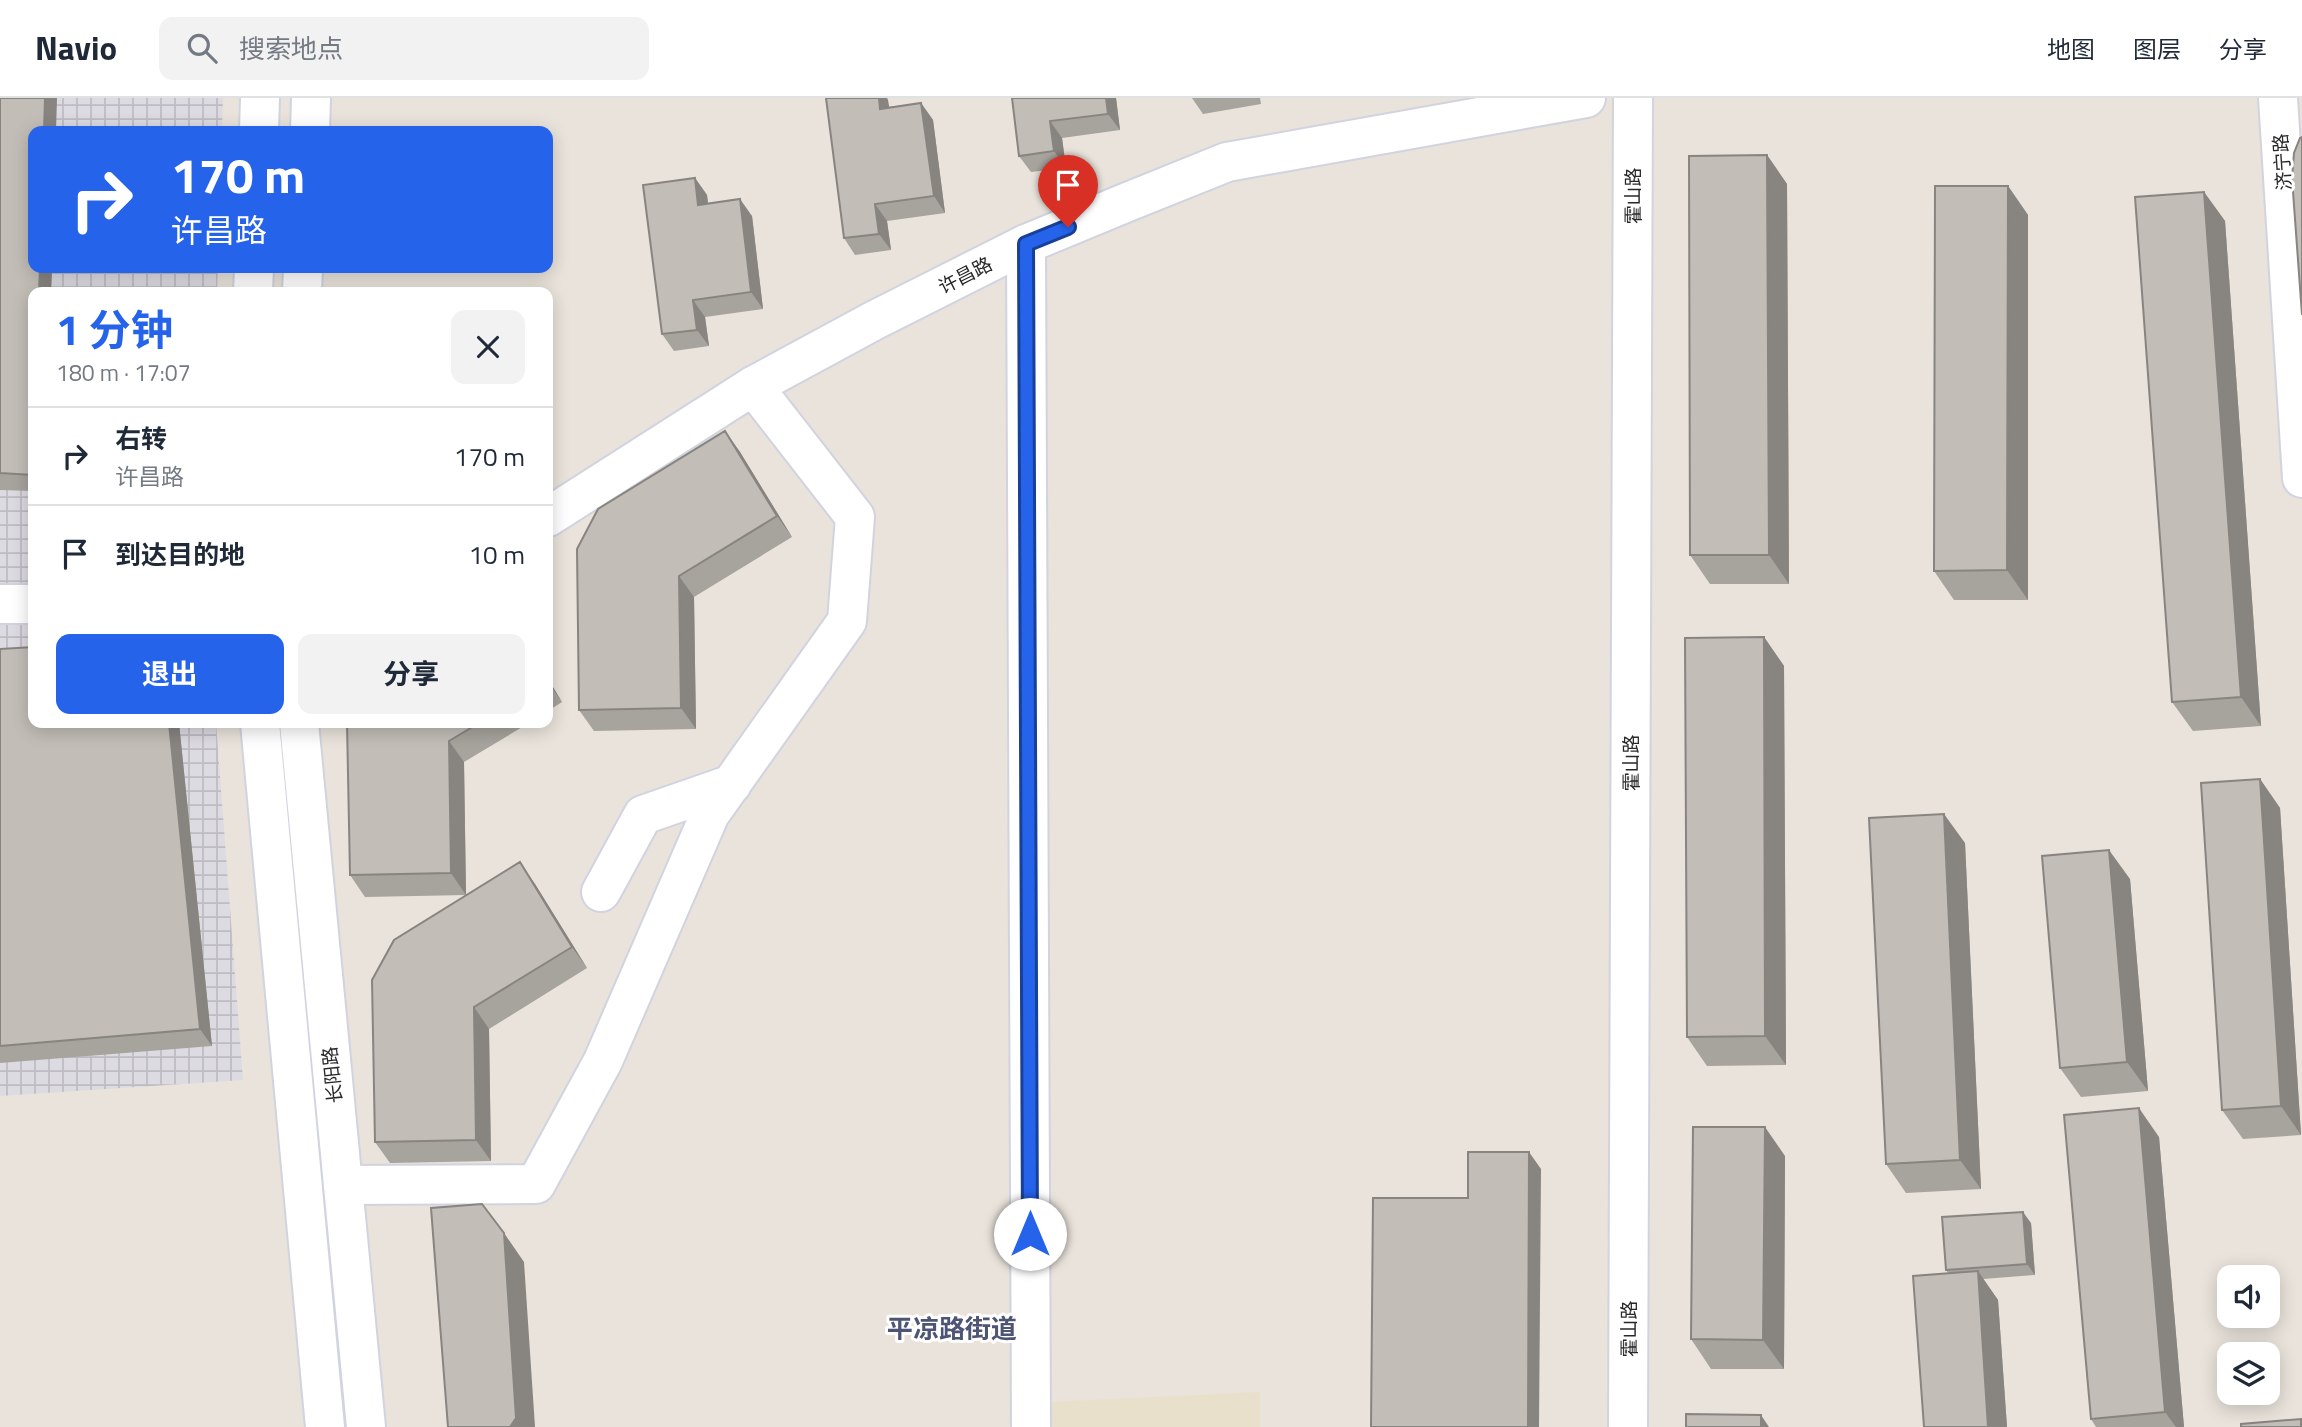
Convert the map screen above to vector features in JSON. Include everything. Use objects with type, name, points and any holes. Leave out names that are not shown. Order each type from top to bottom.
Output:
[{"type":"street","points":[[259,126],[260,98]]},
{"type":"street","points":[[310,126],[311,98]]},
{"type":"street","name":"许昌路","points":[[553,514],[753,386],[875,320],[1026,244],[1227,162],[1586,98]]},
{"type":"street","name":"霍山路","points":[[1628,1427],[1633,98]]},
{"type":"street","name":"济宁路","points":[[2278,98],[2302,478]]},
{"type":"street","points":[[1026,244],[1031,1427]]},
{"type":"street","points":[[343,1185],[536,1184],[603,1062],[710,814],[847,621],[855,517],[753,386]]},
{"type":"street","points":[[0,604],[28,604]]},
{"type":"street","name":"长阳路","points":[[260,728],[325,1427]]},
{"type":"street","name":"长阳路","points":[[299,728],[366,1427]]},
{"type":"street","points":[[601,892],[643,815],[732,784]]},
{"type":"shaded area","points":[[0,98],[223,98],[222,126],[28,126],[28,273],[218,273],[217,287],[28,287],[28,728],[216,728],[243,1080],[0,1096]]},
{"type":"shaded area","points":[[1260,1392],[1260,1427],[1048,1427],[1048,1402]]},
{"type":"building","points":[[0,98],[45,98],[44,126],[28,126],[28,273],[40,273],[39,287],[28,287],[28,475],[0,473]]},
{"type":"building","points":[[826,98],[879,98],[880,109],[921,103],[934,196],[875,204],[879,234],[844,238]]},
{"type":"building","points":[[1012,98],[1106,98],[1108,114],[1050,121],[1054,151],[1019,156]]},
{"type":"building","points":[[2302,137],[2302,315],[2292,178],[2294,153]]},
{"type":"building","points":[[1767,155],[1769,555],[1690,555],[1689,156]]},
{"type":"building","points":[[695,178],[698,205],[740,199],[751,292],[693,300],[697,330],[662,334],[643,185]]},
{"type":"building","points":[[1935,186],[2008,186],[2007,570],[1934,571]]},
{"type":"building","points":[[2204,192],[2241,697],[2172,702],[2135,197]]},
{"type":"building","points":[[725,431],[777,516],[679,576],[681,708],[579,710],[577,549],[598,509]]},
{"type":"building","points":[[1764,637],[1765,1036],[1687,1037],[1685,638]]},
{"type":"building","points":[[28,647],[28,728],[170,728],[200,1029],[0,1046],[0,649]]},
{"type":"building","points":[[347,728],[471,728],[449,741],[451,873],[350,875]]},
{"type":"building","points":[[2260,779],[2281,1106],[2222,1110],[2201,783]]},
{"type":"building","points":[[1944,814],[1960,1160],[1886,1164],[1869,818]]},
{"type":"building","points":[[2109,850],[2127,1062],[2060,1068],[2042,856]]},
{"type":"building","points":[[520,862],[572,947],[474,1007],[476,1140],[375,1142],[372,980],[394,940]]},
{"type":"building","points":[[2139,1108],[2165,1412],[2091,1419],[2064,1115]]},
{"type":"building","points":[[1693,1127],[1765,1127],[1763,1340],[1691,1339]]},
{"type":"building","points":[[1468,1152],[1529,1152],[1528,1427],[1371,1427],[1373,1198],[1468,1198]]},
{"type":"building","points":[[482,1204],[504,1233],[516,1418],[510,1427],[448,1427],[431,1208]]},
{"type":"building","points":[[2023,1212],[2027,1264],[1946,1270],[1942,1217]]},
{"type":"building","points":[[1978,1271],[1988,1427],[1924,1427],[1913,1276]]},
{"type":"building","points":[[1686,1414],[1761,1415],[1761,1427],[1686,1427]]},
{"type":"building","points":[[2301,1419],[2301,1427],[2241,1427],[2241,1424]]},
{"type":"district","name":"平凉路街道","points":[[952,1329]]},
{"type":"route","points":[[1030,1234],[1026,244],[1068,227]]}]
